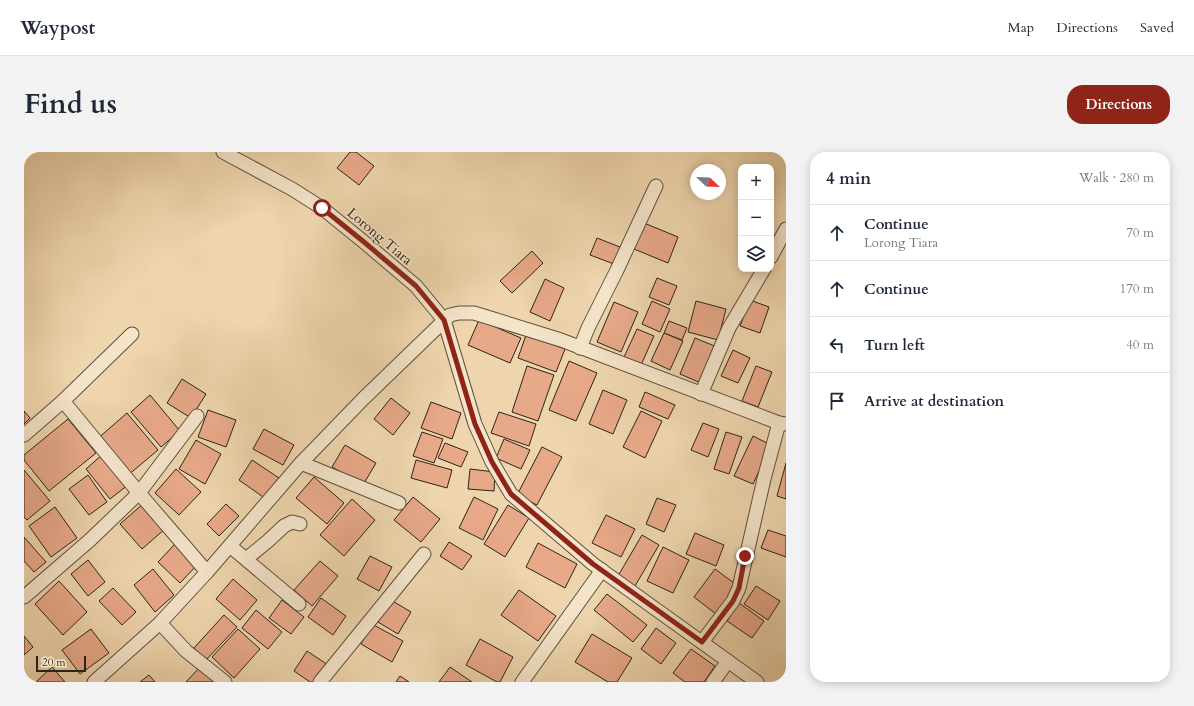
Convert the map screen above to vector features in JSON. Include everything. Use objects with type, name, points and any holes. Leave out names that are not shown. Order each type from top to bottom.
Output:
[{"type":"street","name":"Lorong Tiara","points":[[223,152],[292,189],[322,208],[416,286],[444,320]]},
{"type":"street","points":[[580,348],[588,328],[656,186]]},
{"type":"street","points":[[774,251],[786,229]]},
{"type":"street","points":[[701,394],[729,328],[762,272]]},
{"type":"street","points":[[94,682],[160,623],[230,546],[301,463],[364,398],[444,320],[450,315],[454,314],[474,313],[561,340],[782,424],[764,479],[739,588],[733,601],[702,642]]},
{"type":"street","points":[[444,320],[475,424],[492,462],[511,494],[602,570],[758,682]]},
{"type":"street","points":[[24,435],[63,401],[132,334]]},
{"type":"street","points":[[63,401],[207,572]]},
{"type":"street","points":[[24,597],[90,540],[139,493],[197,416]]},
{"type":"street","points":[[301,463],[399,502]]},
{"type":"street","points":[[246,559],[284,526],[292,522],[300,524]]},
{"type":"street","points":[[230,546],[299,604]]},
{"type":"street","points":[[320,682],[424,554]]},
{"type":"street","points":[[522,682],[602,570]]},
{"type":"street","points":[[160,623],[186,651],[226,682]]},
{"type":"street","points":[[713,682],[728,661]]},
{"type":"building","points":[[350,152],[356,152],[374,166],[359,185],[337,168]]},
{"type":"building","points":[[644,223],[678,237],[668,263],[634,249]]},
{"type":"building","points":[[597,238],[620,247],[614,264],[590,255]]},
{"type":"building","points":[[532,251],[543,263],[512,293],[500,281]]},
{"type":"building","points":[[657,278],[677,286],[669,305],[649,297]]},
{"type":"building","points":[[545,279],[564,288],[550,321],[530,312]]},
{"type":"building","points":[[750,300],[769,307],[760,333],[740,326]]},
{"type":"building","points":[[652,301],[670,309],[660,332],[642,324]]},
{"type":"building","points":[[696,301],[726,309],[718,340],[688,332]]},
{"type":"building","points":[[614,302],[638,312],[621,352],[597,342]]},
{"type":"building","points":[[479,320],[521,338],[510,363],[468,345]]},
{"type":"building","points":[[669,321],[687,328],[682,340],[664,333]]},
{"type":"building","points":[[637,329],[654,336],[641,365],[624,357]]},
{"type":"building","points":[[664,333],[683,341],[670,370],[651,361]]},
{"type":"building","points":[[526,335],[565,349],[556,372],[518,358]]},
{"type":"building","points":[[695,338],[717,347],[701,383],[680,374]]},
{"type":"building","points":[[733,350],[750,358],[738,383],[721,376]]},
{"type":"building","points":[[569,361],[597,373],[576,421],[549,410]]},
{"type":"building","points":[[527,366],[554,375],[538,421],[512,412]]},
{"type":"building","points":[[756,366],[772,372],[758,407],[742,401]]},
{"type":"building","points":[[182,379],[206,394],[191,418],[167,403]]},
{"type":"building","points":[[603,390],[627,400],[613,434],[589,424]]},
{"type":"building","points":[[645,392],[675,405],[668,419],[639,407]]},
{"type":"building","points":[[150,395],[180,431],[161,447],[131,412]]},
{"type":"building","points":[[391,398],[410,413],[393,435],[374,419]]},
{"type":"building","points":[[431,402],[461,413],[452,439],[421,428]]},
{"type":"building","points":[[208,410],[236,420],[226,447],[198,437]]},
{"type":"building","points":[[24,411],[30,418],[24,424]]},
{"type":"building","points":[[641,411],[662,421],[645,458],[623,447]]},
{"type":"building","points":[[499,412],[536,424],[529,446],[491,433]]},
{"type":"building","points":[[127,413],[158,450],[127,476],[96,440]]},
{"type":"building","points":[[68,419],[96,453],[49,491],[24,460],[24,455]]},
{"type":"building","points":[[703,423],[719,429],[708,457],[691,450]]},
{"type":"building","points":[[264,429],[294,445],[283,465],[253,449]]},
{"type":"building","points":[[422,432],[443,439],[434,463],[413,456]]},
{"type":"building","points":[[726,432],[742,437],[729,474],[714,469]]},
{"type":"building","points":[[753,436],[771,445],[753,484],[734,476]]},
{"type":"building","points":[[504,439],[530,450],[521,469],[496,458]]},
{"type":"building","points":[[196,440],[221,454],[205,484],[179,469]]},
{"type":"building","points":[[445,443],[468,452],[461,467],[438,458]]},
{"type":"building","points":[[345,445],[376,463],[363,485],[332,467]]},
{"type":"building","points":[[542,447],[562,457],[537,505],[517,495]]},
{"type":"building","points":[[103,454],[128,485],[110,499],[86,469]]},
{"type":"building","points":[[252,460],[279,478],[266,499],[239,480]]},
{"type":"building","points":[[416,460],[452,470],[447,488],[411,478]]},
{"type":"building","points":[[786,463],[786,499],[777,496]]},
{"type":"building","points":[[176,469],[201,492],[179,515],[155,493]]},
{"type":"building","points":[[470,469],[495,472],[494,491],[468,489]]},
{"type":"building","points":[[24,470],[50,501],[27,520],[24,517]]},
{"type":"building","points":[[88,475],[107,502],[89,515],[69,489]]},
{"type":"building","points":[[314,477],[344,503],[327,524],[296,498]]},
{"type":"building","points":[[413,497],[440,519],[421,542],[394,520]]},
{"type":"building","points":[[474,497],[498,509],[483,540],[459,528]]},
{"type":"building","points":[[657,498],[676,505],[664,532],[646,524]]},
{"type":"building","points":[[352,499],[375,520],[344,556],[320,535]]},
{"type":"building","points":[[144,503],[166,528],[142,549],[120,524]]},
{"type":"building","points":[[226,504],[239,516],[219,536],[207,524]]},
{"type":"building","points":[[508,505],[529,518],[505,557],[484,544]]},
{"type":"building","points":[[55,507],[77,538],[51,557],[29,526]]},
{"type":"building","points":[[606,515],[635,529],[621,557],[592,543]]},
{"type":"building","points":[[768,530],[786,536],[786,557],[761,548]]},
{"type":"building","points":[[695,533],[724,545],[716,566],[686,554]]},
{"type":"building","points":[[642,535],[659,545],[635,586],[618,576]]},
{"type":"building","points":[[24,537],[46,562],[34,572],[24,561]]},
{"type":"building","points":[[449,542],[472,556],[462,570],[440,556]]},
{"type":"building","points":[[176,543],[198,564],[180,583],[158,562]]},
{"type":"building","points":[[538,543],[577,564],[565,588],[526,567]]},
{"type":"building","points":[[663,547],[689,560],[673,593],[647,581]]},
{"type":"building","points":[[370,556],[392,567],[379,591],[357,579]]},
{"type":"building","points":[[88,560],[105,582],[88,596],[71,574]]},
{"type":"building","points":[[320,561],[338,576],[312,606],[294,590]]},
{"type":"building","points":[[153,569],[174,595],[155,612],[134,585]]},
{"type":"building","points":[[715,569],[738,586],[716,614],[694,597]]},
{"type":"building","points":[[233,579],[257,600],[240,620],[216,599]]},
{"type":"building","points":[[59,581],[87,612],[63,635],[35,604]]},
{"type":"building","points":[[756,586],[780,601],[768,620],[744,604]]},
{"type":"building","points":[[113,588],[136,612],[122,625],[99,601]]},
{"type":"building","points":[[519,590],[556,616],[538,641],[501,615]]},
{"type":"building","points":[[607,594],[647,625],[633,642],[594,610]]},
{"type":"building","points":[[321,598],[346,616],[333,635],[308,617]]},
{"type":"building","points":[[282,600],[304,617],[291,634],[269,618]]},
{"type":"building","points":[[391,600],[411,612],[398,634],[378,622]]},
{"type":"building","points":[[739,603],[764,621],[752,638],[727,621]]},
{"type":"building","points":[[256,610],[282,632],[268,649],[242,628]]},
{"type":"building","points":[[224,615],[237,627],[206,660],[194,648]]},
{"type":"building","points":[[372,624],[403,641],[392,662],[361,644]]},
{"type":"building","points":[[656,628],[676,643],[661,664],[641,649]]},
{"type":"building","points":[[91,629],[109,653],[80,674],[62,650]]},
{"type":"building","points":[[238,629],[260,649],[234,678],[212,657]]},
{"type":"building","points":[[592,634],[632,658],[617,682],[608,682],[575,662]]},
{"type":"building","points":[[24,636],[33,647],[24,655]]},
{"type":"building","points":[[480,639],[513,657],[500,682],[497,682],[466,665]]},
{"type":"building","points":[[691,649],[715,666],[704,682],[685,682],[673,673]]},
{"type":"building","points":[[307,651],[328,665],[316,682],[310,682],[294,671]]},
{"type":"building","points":[[52,667],[65,682],[36,682]]},
{"type":"building","points":[[450,667],[472,682],[439,682]]},
{"type":"building","points":[[199,668],[215,682],[186,682]]},
{"type":"building","points":[[149,675],[155,682],[140,682]]},
{"type":"building","points":[[400,676],[409,682],[396,682]]},
{"type":"route","points":[[322,208],[416,286],[444,320],[475,424],[492,462],[511,494],[593,564],[702,642],[733,601],[742,577],[745,556]]}]
